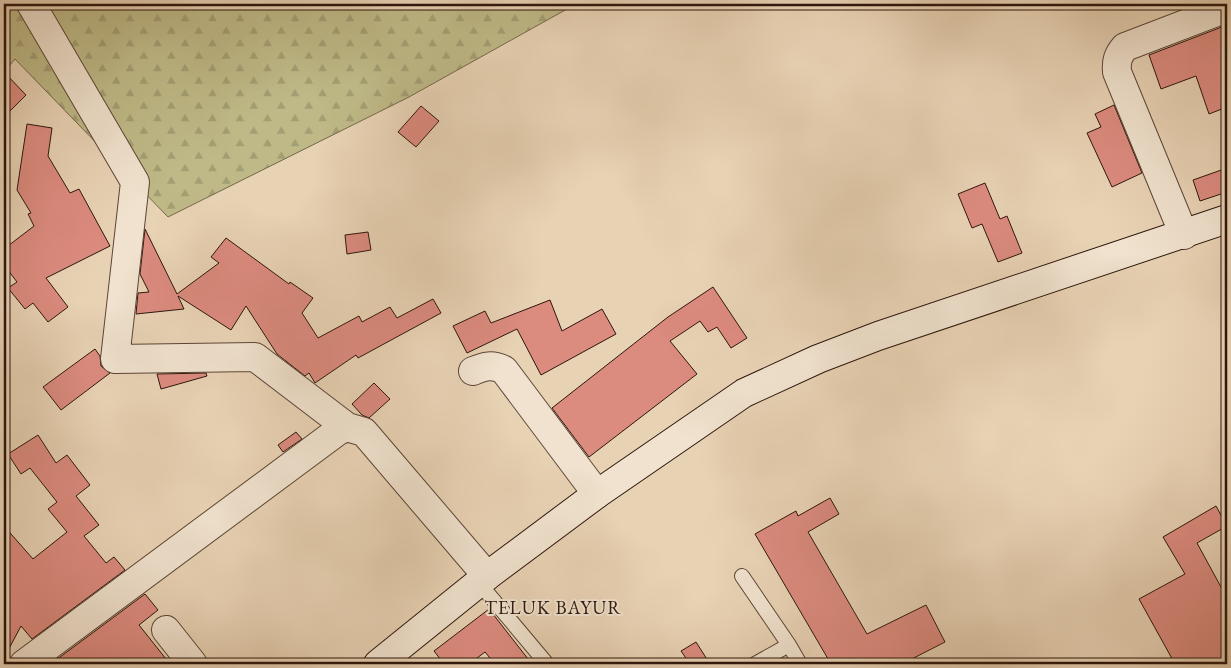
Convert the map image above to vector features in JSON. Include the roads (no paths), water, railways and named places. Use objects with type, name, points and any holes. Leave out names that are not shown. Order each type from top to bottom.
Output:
[{"type":"street","points":[[31,4],[135,182],[115,359],[255,357],[348,427],[364,432],[483,579]]},
{"type":"street","points":[[1184,235],[1117,72],[1116,63],[1125,47],[1227,8]]},
{"type":"street","points":[[378,664],[483,579],[597,494],[744,393],[818,359],[887,333],[1184,235],[1227,219]]},
{"type":"street","points":[[472,372],[485,366],[494,366],[504,370],[597,494]]},
{"type":"street","points":[[24,664],[338,431],[348,427]]},
{"type":"street","points":[[166,630],[193,664]]},
{"type":"lane","points":[[742,576],[789,644],[800,664]]},
{"type":"lane","points":[[483,579],[547,664]]},
{"type":"lane","points":[[755,664],[789,644]]},
{"type":"district","name":"TELUK BAYUR","points":[[553,607]]}]
